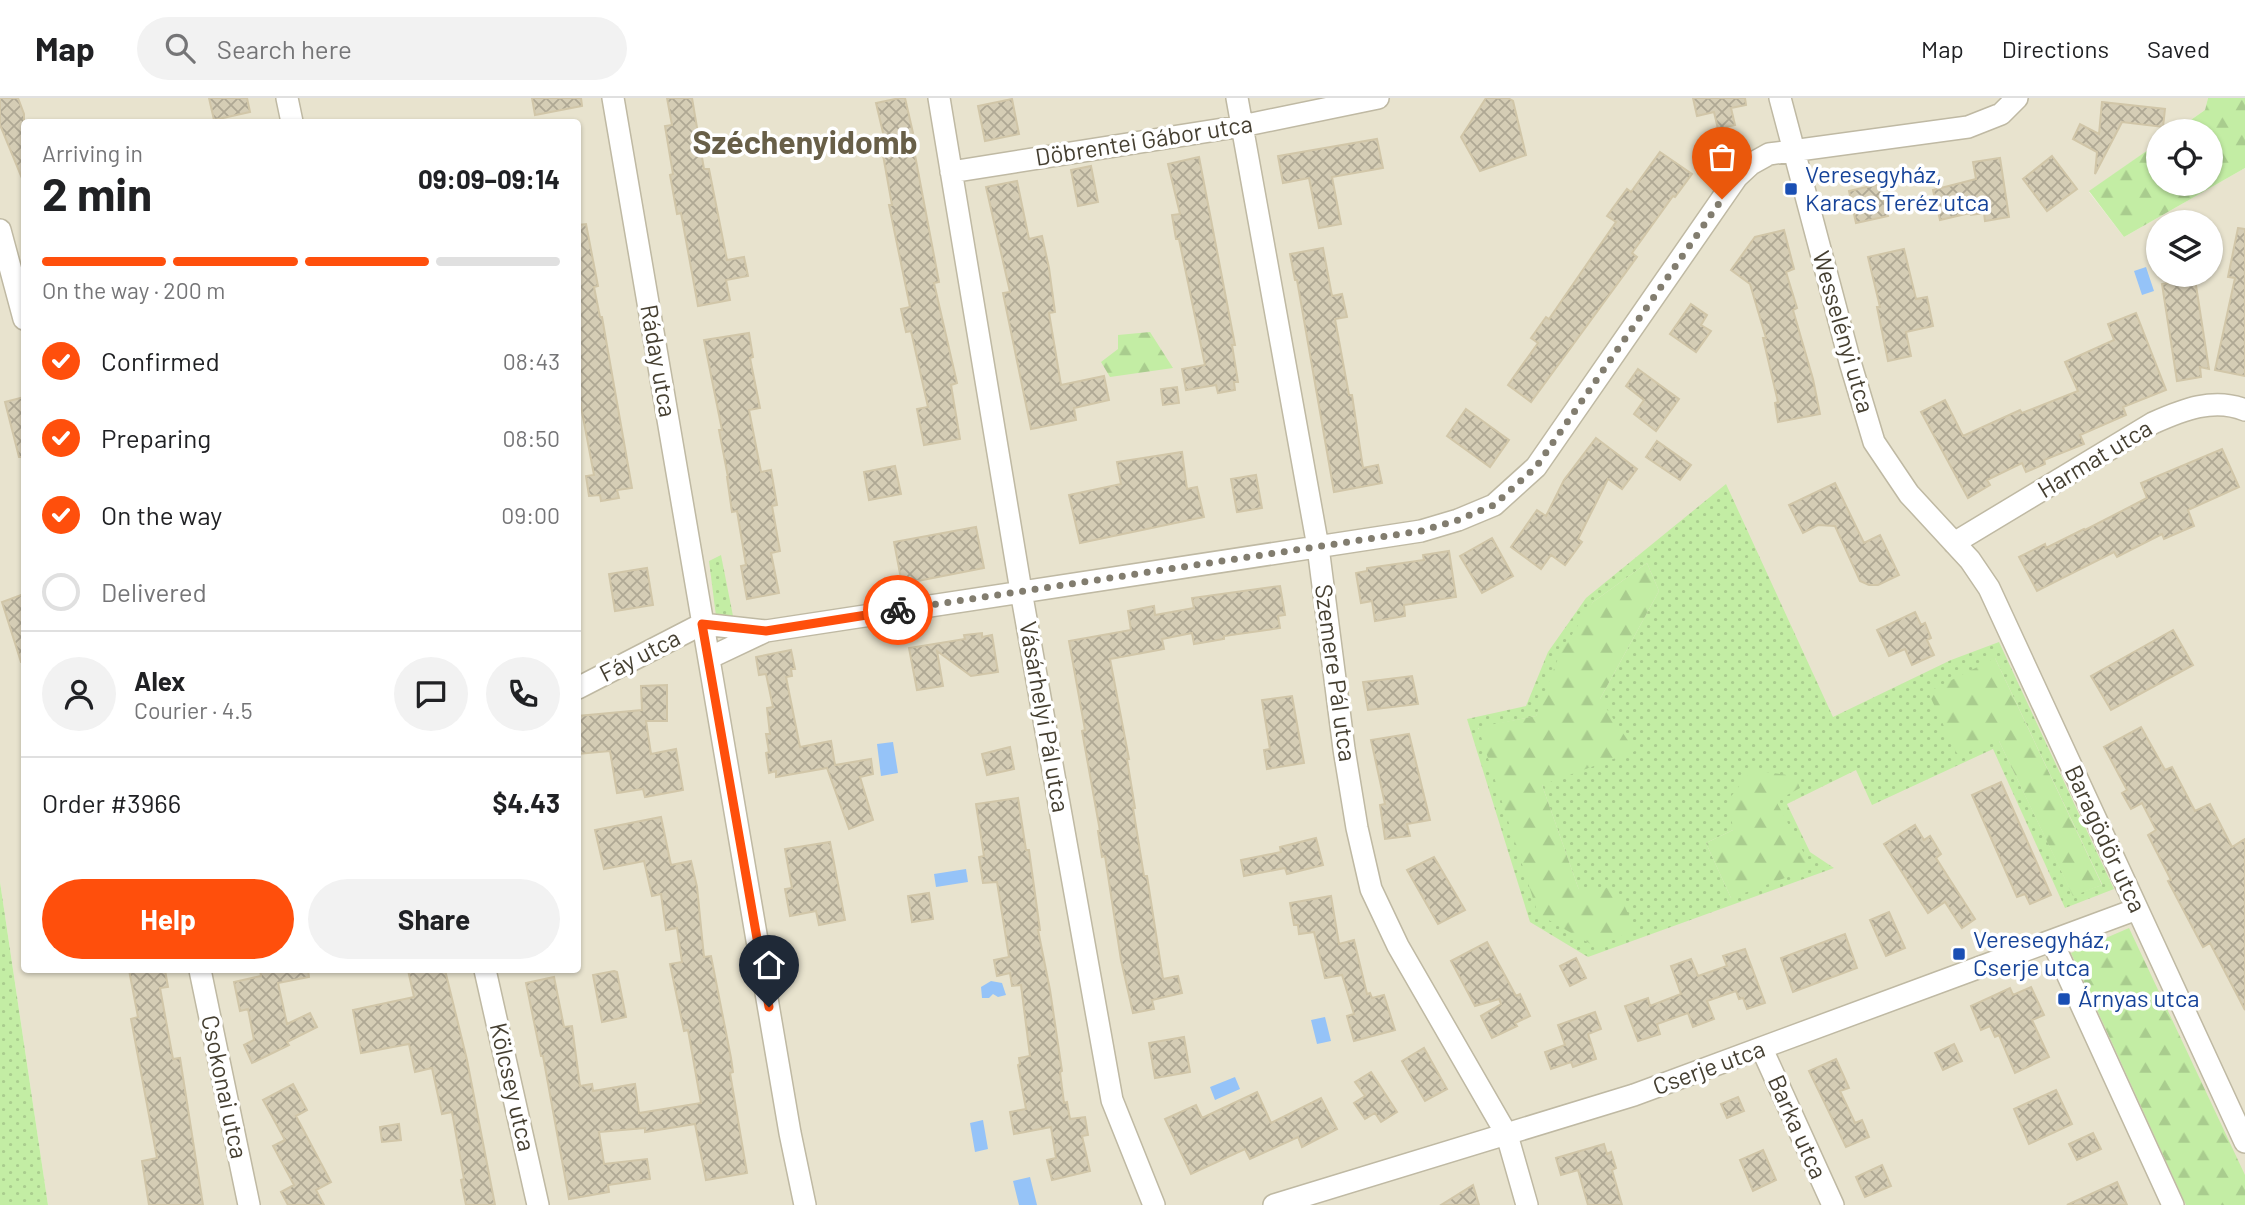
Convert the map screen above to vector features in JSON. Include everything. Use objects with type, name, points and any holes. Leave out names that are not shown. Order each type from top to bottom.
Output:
[{"type":"street","points":[[287,98],[291,119]]},
{"type":"street","name":"Ráday utca","points":[[613,98],[790,1133],[805,1205]]},
{"type":"street","name":"Vásárhelyi Pál utca","points":[[939,98],[1021,591],[1112,1100],[1154,1205]]},
{"type":"street","name":"Szemere Pál utca","points":[[1237,98],[1318,547],[1344,750],[1357,828],[1371,889],[1398,946],[1507,1135],[1527,1205]]},
{"type":"street","name":"Döbrentei Gábor utca","points":[[951,172],[1242,126],[1378,98]]},
{"type":"street","name":"Wesselényi utca","points":[[1780,98],[1874,442],[1909,494],[1954,543]]},
{"type":"street","points":[[702,624],[766,631],[1421,531],[1458,520],[1494,505],[1536,467],[1737,177],[1751,164],[1769,154],[1968,127],[2001,114],[2017,98]]},
{"type":"street","points":[[0,230],[21,308]]},
{"type":"street","name":"Harmat utca","points":[[1954,543],[2153,423],[2187,408],[2213,405],[2245,411]]},
{"type":"street","name":"Baragödör utca","points":[[1954,543],[1989,588],[2245,1142]]},
{"type":"street","name":"Fáy utca","points":[[581,686],[702,624]]},
{"type":"street","points":[[709,658],[766,631]]},
{"type":"street","name":"Cserje utca","points":[[1274,1205],[1634,1095],[2137,909]]},
{"type":"street","points":[[2052,941],[2173,1205]]},
{"type":"street","name":"Csokonai utca","points":[[201,973],[249,1205]]},
{"type":"street","name":"Kölcsey utca","points":[[486,973],[538,1205]]},
{"type":"street","name":"Barka utca","points":[[1762,1049],[1832,1205]]},
{"type":"shaded area","points":[[0,98],[2208,98],[2205,110],[2192,119],[2146,119],[2146,152],[2089,192],[2124,237],[2146,224],[2146,287],[2223,287],[2223,210],[2171,210],[2196,196],[2223,196],[2223,181],[2245,168],[2245,1205],[48,1205],[0,882]]},
{"type":"green space","points":[[2208,98],[2245,98],[2245,168],[2223,181],[2223,119],[2192,119],[2205,110]]},
{"type":"green space","points":[[2146,151],[2146,196],[2196,196],[2171,210],[2146,210],[2146,224],[2124,237],[2089,191]]},
{"type":"green space","points":[[1150,332],[1173,368],[1110,377],[1101,362],[1118,349],[1118,335]]},
{"type":"green space","points":[[1726,484],[1833,717],[1951,660],[1999,642],[2114,889],[2065,908],[1993,749],[1872,805],[1856,770],[1787,804],[1810,852],[1834,868],[1588,957],[1530,922],[1467,719],[1526,706],[1548,652],[1586,598]],"holes":[[[1647,563],[1659,591],[1600,699],[1542,785],[1579,890],[1478,728],[1536,716],[1593,602]],[[1995,658],[2102,885],[2073,895],[1999,741]],[[1795,776],[1775,801],[1731,898],[1706,843],[1733,830]]]},
{"type":"green space","points":[[721,555],[733,616],[716,616],[709,561]]},
{"type":"green space","points":[[1647,563],[1659,591],[1600,699],[1635,751],[1542,785],[1579,890],[1616,887],[1630,918],[1632,932],[1594,946],[1538,914],[1478,727],[1536,716],[1560,653],[1593,602]]},
{"type":"green space","points":[[1995,658],[2102,885],[2073,896],[1999,741],[1957,754],[1928,692]]},
{"type":"green space","points":[[1752,770],[1795,776],[1800,788],[1776,801],[1812,868],[1731,898],[1706,843],[1733,830],[1729,799]]},
{"type":"green space","points":[[0,882],[48,1205],[0,1205]]},
{"type":"green space","points":[[2129,928],[2245,1175],[2245,1205],[2186,1205],[2071,953]]},
{"type":"water","points":[[2146,267],[2146,287],[2153,287],[2154,291],[2142,295],[2134,271]]},
{"type":"water","points":[[893,742],[898,773],[881,776],[877,744]]},
{"type":"water","points":[[966,869],[968,882],[936,887],[934,874]]},
{"type":"water","points":[[991,981],[1002,983],[1006,995],[998,997],[993,994],[989,998],[982,998],[981,987]]},
{"type":"water","points":[[1325,1017],[1331,1041],[1317,1044],[1311,1020]]},
{"type":"water","points":[[1235,1077],[1240,1089],[1215,1100],[1210,1087]]},
{"type":"water","points":[[983,1120],[988,1149],[975,1152],[970,1123]]},
{"type":"water","points":[[1030,1177],[1037,1205],[1019,1205],[1013,1181]]},
{"type":"building","points":[[0,98],[18,98],[24,114],[24,119],[21,119],[21,176],[0,125]]},
{"type":"building","points":[[209,98],[247,98],[250,112],[214,119]]},
{"type":"building","points":[[532,98],[581,98],[582,106],[535,115]]},
{"type":"building","points":[[667,98],[692,98],[704,169],[709,169],[727,260],[744,257],[748,276],[726,280],[730,300],[698,306],[681,213],[677,214],[670,175],[673,174],[665,126],[672,125]]},
{"type":"building","points":[[905,98],[913,133],[911,134],[939,282],[934,283],[957,383],[951,385],[960,439],[924,445],[917,409],[928,407],[911,331],[906,332],[901,309],[910,307],[889,205],[892,205],[883,155],[888,154],[876,103]]},
{"type":"building","points":[[1486,98],[1508,98],[1513,101],[1526,155],[1480,171],[1461,137]]},
{"type":"building","points":[[1693,98],[1745,98],[1746,105],[1731,108],[1735,125],[1718,129],[1714,112],[1697,116]]},
{"type":"building","points":[[1012,99],[1019,134],[985,141],[978,106]]},
{"type":"building","points":[[2102,102],[2165,109],[2164,119],[2146,119],[2146,125],[2122,122],[2095,174],[2097,152],[2073,139],[2080,124],[2099,134]]},
{"type":"building","points":[[1377,139],[1383,168],[1332,177],[1341,224],[1319,228],[1309,178],[1283,183],[1278,156]]},
{"type":"building","points":[[1660,152],[1692,174],[1632,253],[1637,257],[1531,402],[1508,385],[1538,343],[1531,338],[1546,317],[1549,319],[1616,222],[1607,216],[1627,189],[1631,192]]},
{"type":"building","points":[[2052,156],[2077,189],[2047,211],[2023,179]]},
{"type":"building","points":[[1199,157],[1235,345],[1232,345],[1238,382],[1234,382],[1235,390],[1218,393],[1216,385],[1186,390],[1182,369],[1205,365],[1179,239],[1176,239],[1172,215],[1180,214],[1168,164]]},
{"type":"building","points":[[2000,158],[2009,217],[1985,221],[1984,213],[1970,213],[1940,220],[1933,190],[1976,179],[1973,162]]},
{"type":"building","points":[[1091,166],[1098,202],[1078,206],[1071,170]]},
{"type":"building","points":[[1017,181],[1029,239],[1042,236],[1049,268],[1055,312],[1049,313],[1061,385],[1104,376],[1109,400],[1074,408],[1076,420],[1031,429],[1003,293],[1010,292],[986,187]]},
{"type":"building","points":[[1880,184],[1888,216],[1856,223],[1849,191]]},
{"type":"building","points":[[586,224],[598,286],[594,287],[602,317],[632,488],[617,490],[619,498],[601,501],[600,495],[589,496],[586,476],[594,475],[581,407],[581,225]]},
{"type":"building","points":[[2238,228],[2245,229],[2245,376],[2215,370],[2235,278],[2228,277]]},
{"type":"building","points":[[1784,230],[1794,269],[1786,272],[1797,308],[1793,310],[1820,414],[1778,422],[1775,403],[1778,402],[1763,338],[1766,338],[1750,284],[1731,270],[1755,237]]},
{"type":"building","points":[[1323,248],[1332,296],[1342,294],[1347,317],[1335,319],[1349,395],[1352,395],[1363,468],[1378,465],[1382,483],[1334,492],[1297,280],[1290,254]]},
{"type":"building","points":[[1904,249],[1916,299],[1927,297],[1933,326],[1906,332],[1911,356],[1888,361],[1877,307],[1880,307],[1868,257]]},
{"type":"building","points":[[2162,287],[2196,287],[2209,369],[2200,367],[2201,377],[2177,381]]},
{"type":"building","points":[[1691,304],[1707,315],[1701,325],[1711,331],[1696,352],[1670,334]]},
{"type":"building","points":[[2136,313],[2166,390],[2123,407],[2126,415],[2080,435],[2084,444],[2044,460],[2045,464],[2026,472],[2022,463],[1987,480],[1990,485],[1968,498],[1921,412],[1945,400],[1963,436],[2020,410],[2022,413],[2078,391],[2065,362],[2114,340],[2108,324]]},
{"type":"building","points":[[749,333],[753,357],[750,358],[760,408],[749,410],[761,472],[771,470],[777,505],[772,506],[780,551],[771,553],[779,593],[747,599],[741,566],[746,565],[737,511],[732,512],[719,430],[722,430],[704,340]]},
{"type":"building","points":[[1638,369],[1679,399],[1656,431],[1634,414],[1644,400],[1626,386]]},
{"type":"building","points":[[1177,387],[1179,403],[1163,405],[1161,389]]},
{"type":"building","points":[[21,398],[21,457],[19,457],[5,402]]},
{"type":"building","points":[[1466,409],[1509,440],[1490,467],[1447,436]]},
{"type":"building","points":[[1596,438],[1637,469],[1622,489],[1608,479],[1578,539],[1582,542],[1565,565],[1551,555],[1541,569],[1511,547],[1537,510],[1546,516],[1564,480]]},
{"type":"building","points":[[1657,441],[1691,465],[1680,480],[1646,457]]},
{"type":"building","points":[[2222,449],[2239,487],[2188,510],[2194,526],[2164,539],[2162,534],[2117,557],[2114,552],[2037,591],[2019,557],[2045,544],[2046,548],[2147,498],[2141,483]]},
{"type":"building","points":[[1182,452],[1187,489],[1197,487],[1204,517],[1080,543],[1069,495],[1121,484],[1117,462]]},
{"type":"building","points":[[895,466],[901,494],[869,500],[864,472]]},
{"type":"building","points":[[1256,475],[1262,508],[1237,512],[1231,479]]},
{"type":"building","points":[[1835,483],[1864,543],[1880,535],[1899,575],[1878,585],[1869,585],[1860,581],[1835,526],[1818,525],[1803,533],[1789,505]]},
{"type":"building","points":[[976,527],[984,568],[902,584],[894,542]]},
{"type":"building","points":[[1492,538],[1513,576],[1482,593],[1460,556]]},
{"type":"building","points":[[1449,551],[1456,597],[1404,605],[1405,616],[1375,621],[1372,601],[1361,603],[1356,573],[1367,571],[1367,568],[1424,560],[1423,555]]},
{"type":"building","points":[[647,568],[653,605],[615,611],[609,574]]},
{"type":"building","points":[[1280,586],[1285,615],[1278,616],[1280,628],[1224,636],[1224,639],[1194,644],[1192,633],[1162,639],[1164,649],[1110,659],[1129,759],[1133,808],[1163,979],[1178,976],[1182,993],[1152,1000],[1154,1009],[1133,1013],[1121,960],[1105,856],[1102,857],[1100,831],[1082,731],[1085,730],[1069,641],[1131,630],[1128,611],[1154,606],[1155,615],[1194,608],[1192,598]]},
{"type":"building","points":[[21,595],[21,662],[2,602]]},
{"type":"building","points":[[1915,612],[1921,625],[1925,623],[1931,638],[1927,640],[1934,655],[1912,665],[1905,649],[1889,656],[1877,630]]},
{"type":"building","points":[[2173,630],[2193,665],[2111,710],[2091,676]]},
{"type":"building","points":[[982,633],[982,637],[992,635],[998,672],[971,676],[937,651],[943,686],[917,690],[909,648],[965,639],[964,635]]},
{"type":"building","points":[[791,650],[795,669],[791,669],[792,676],[786,677],[800,747],[831,741],[835,765],[871,759],[873,774],[860,777],[873,820],[849,829],[827,768],[776,777],[776,771],[769,773],[766,753],[769,752],[766,734],[770,734],[767,708],[773,707],[766,674],[759,675],[756,657]]},
{"type":"building","points":[[1412,676],[1418,704],[1368,710],[1363,682]]},
{"type":"building","points":[[667,685],[667,721],[646,721],[651,754],[676,749],[683,790],[645,797],[643,789],[617,793],[610,751],[581,754],[581,716],[642,710],[641,686]]},
{"type":"building","points":[[1292,696],[1304,763],[1267,769],[1264,750],[1270,749],[1262,700]]},
{"type":"building","points":[[2141,727],[2165,770],[2172,767],[2195,811],[2210,804],[2232,847],[2245,839],[2245,1010],[2210,943],[2203,947],[2168,881],[2171,880],[2148,835],[2156,830],[2142,803],[2131,809],[2122,793],[2127,790],[2104,747]]},
{"type":"building","points":[[1409,734],[1430,820],[1407,824],[1410,836],[1385,839],[1380,805],[1385,804],[1371,740]]},
{"type":"building","points":[[1010,747],[1014,769],[987,775],[982,754]]},
{"type":"building","points":[[2001,782],[2051,895],[2030,904],[2025,894],[2017,897],[1972,795]]},
{"type":"building","points":[[1018,798],[1026,850],[1029,850],[1038,930],[1062,1071],[1064,1103],[1067,1102],[1070,1119],[1085,1117],[1088,1135],[1082,1136],[1090,1171],[1052,1180],[1047,1160],[1056,1158],[1051,1127],[1014,1134],[1010,1112],[1026,1109],[1019,1058],[1030,1056],[1021,985],[1012,986],[1010,973],[997,976],[994,960],[1009,957],[997,882],[983,883],[979,857],[984,856],[976,804]]},
{"type":"building","points":[[661,817],[671,865],[691,861],[697,887],[704,957],[711,956],[731,1058],[733,1072],[730,1073],[747,1173],[706,1180],[695,1124],[645,1132],[645,1128],[599,1132],[604,1164],[647,1159],[650,1179],[608,1185],[609,1192],[569,1199],[543,1056],[526,983],[554,977],[564,1027],[572,1026],[580,1086],[592,1084],[593,1091],[635,1084],[639,1113],[701,1103],[688,1030],[684,1031],[670,964],[682,962],[677,928],[666,930],[661,894],[652,896],[644,861],[604,869],[595,830]]},
{"type":"building","points":[[1915,825],[1924,840],[1930,836],[1941,854],[1936,858],[1975,919],[1962,928],[1945,902],[1928,913],[1884,844]]},
{"type":"building","points":[[1316,838],[1323,865],[1287,874],[1285,868],[1244,876],[1241,860],[1281,852],[1280,847]]},
{"type":"building","points":[[830,842],[845,920],[819,925],[816,911],[790,916],[785,889],[792,888],[785,849]]},
{"type":"building","points":[[1434,857],[1465,910],[1438,924],[1407,870]]},
{"type":"building","points":[[929,893],[933,919],[912,922],[908,896]]},
{"type":"building","points":[[1331,896],[1339,944],[1354,940],[1367,994],[1370,993],[1372,998],[1384,995],[1395,1030],[1354,1041],[1347,1016],[1354,1014],[1342,975],[1325,978],[1314,932],[1299,934],[1298,925],[1294,925],[1290,903]]},
{"type":"building","points":[[1889,912],[1905,948],[1886,956],[1870,920]]},
{"type":"building","points":[[1845,934],[1857,968],[1793,992],[1781,958]]},
{"type":"building","points":[[1487,942],[1516,996],[1520,994],[1530,1016],[1515,1023],[1517,1026],[1492,1038],[1481,1016],[1501,1004],[1499,999],[1475,1006],[1451,961]]},
{"type":"building","points":[[1745,949],[1765,1003],[1747,1009],[1743,998],[1739,999],[1736,991],[1707,1001],[1714,1019],[1693,1027],[1688,1013],[1657,1024],[1660,1034],[1638,1041],[1625,1006],[1648,998],[1650,1006],[1681,994],[1671,966],[1691,959],[1698,976],[1727,966],[1723,956]]},
{"type":"building","points":[[1576,958],[1586,978],[1570,986],[1560,966]]},
{"type":"building","points":[[617,972],[626,1017],[602,1022],[593,975]]},
{"type":"building","points":[[130,973],[166,973],[168,987],[160,988],[173,1059],[180,1058],[203,1205],[149,1205],[142,1161],[157,1158],[131,1019],[138,1017]]},
{"type":"building","points":[[260,973],[308,973],[309,977],[278,983],[287,1024],[310,1013],[317,1027],[287,1042],[289,1045],[252,1063],[244,1045],[254,1040],[248,1009],[240,1011],[234,982],[261,976]]},
{"type":"building","points":[[409,973],[446,973],[467,1060],[495,1205],[466,1205],[452,1112],[442,1114],[432,1068],[415,1072],[409,1044],[361,1053],[353,1010],[414,997]]},
{"type":"building","points":[[2031,987],[2044,1015],[2032,1020],[2049,1057],[2015,1073],[1999,1035],[1995,1037],[1990,1026],[1981,1030],[1971,1006],[2010,988],[2013,995]]},
{"type":"building","points":[[1595,1012],[1601,1029],[1588,1034],[1596,1059],[1573,1067],[1571,1062],[1551,1069],[1545,1052],[1565,1045],[1558,1025]]},
{"type":"building","points":[[1184,1037],[1190,1072],[1155,1078],[1149,1043]]},
{"type":"building","points":[[1954,1044],[1962,1061],[1943,1070],[1935,1053]]},
{"type":"building","points":[[1424,1048],[1447,1089],[1425,1101],[1402,1061]]},
{"type":"building","points":[[1836,1059],[1849,1088],[1840,1091],[1855,1123],[1862,1120],[1869,1137],[1846,1147],[1809,1071]]},
{"type":"building","points":[[1371,1072],[1397,1112],[1381,1122],[1375,1113],[1365,1119],[1354,1103],[1365,1096],[1355,1082]]},
{"type":"building","points":[[293,1084],[307,1110],[296,1116],[331,1182],[316,1190],[324,1205],[288,1205],[281,1192],[294,1185],[273,1146],[285,1140],[263,1100]]},
{"type":"building","points":[[2056,1090],[2072,1124],[2029,1144],[2014,1109]]},
{"type":"building","points":[[1257,1092],[1271,1123],[1321,1098],[1337,1129],[1302,1147],[1298,1137],[1250,1159],[1245,1149],[1191,1174],[1165,1119],[1196,1105],[1202,1118]]},
{"type":"building","points":[[1738,1097],[1744,1111],[1727,1118],[1721,1104]]},
{"type":"building","points":[[399,1124],[401,1140],[382,1142],[380,1127]]},
{"type":"building","points":[[2093,1133],[2101,1149],[2077,1160],[2069,1144]]},
{"type":"building","points":[[1604,1144],[1607,1154],[1611,1152],[1616,1168],[1612,1170],[1622,1205],[1588,1205],[1578,1170],[1561,1175],[1556,1158]]},
{"type":"building","points":[[1763,1150],[1776,1180],[1753,1191],[1740,1160]]},
{"type":"building","points":[[1882,1165],[1891,1186],[1865,1197],[1856,1177]]},
{"type":"building","points":[[2117,1182],[2127,1205],[2067,1205]]},
{"type":"building","points":[[1473,1185],[1479,1205],[1441,1205]]},
{"type":"way so far","points":[[898,610],[1421,531],[1494,505],[1536,467],[1722,199]]},
{"type":"place","name":"Veresegyház, Karacs Teréz utca","points":[[1791,189]]},
{"type":"place","name":"Veresegyház, Cserje utca","points":[[1959,954]]},
{"type":"place","name":"Árnyas utca","points":[[2064,999]]},
{"type":"district","name":"Széchenyidomb","points":[[805,143]]},
{"type":"route","points":[[769,1007],[702,624],[766,631],[898,610]]}]
